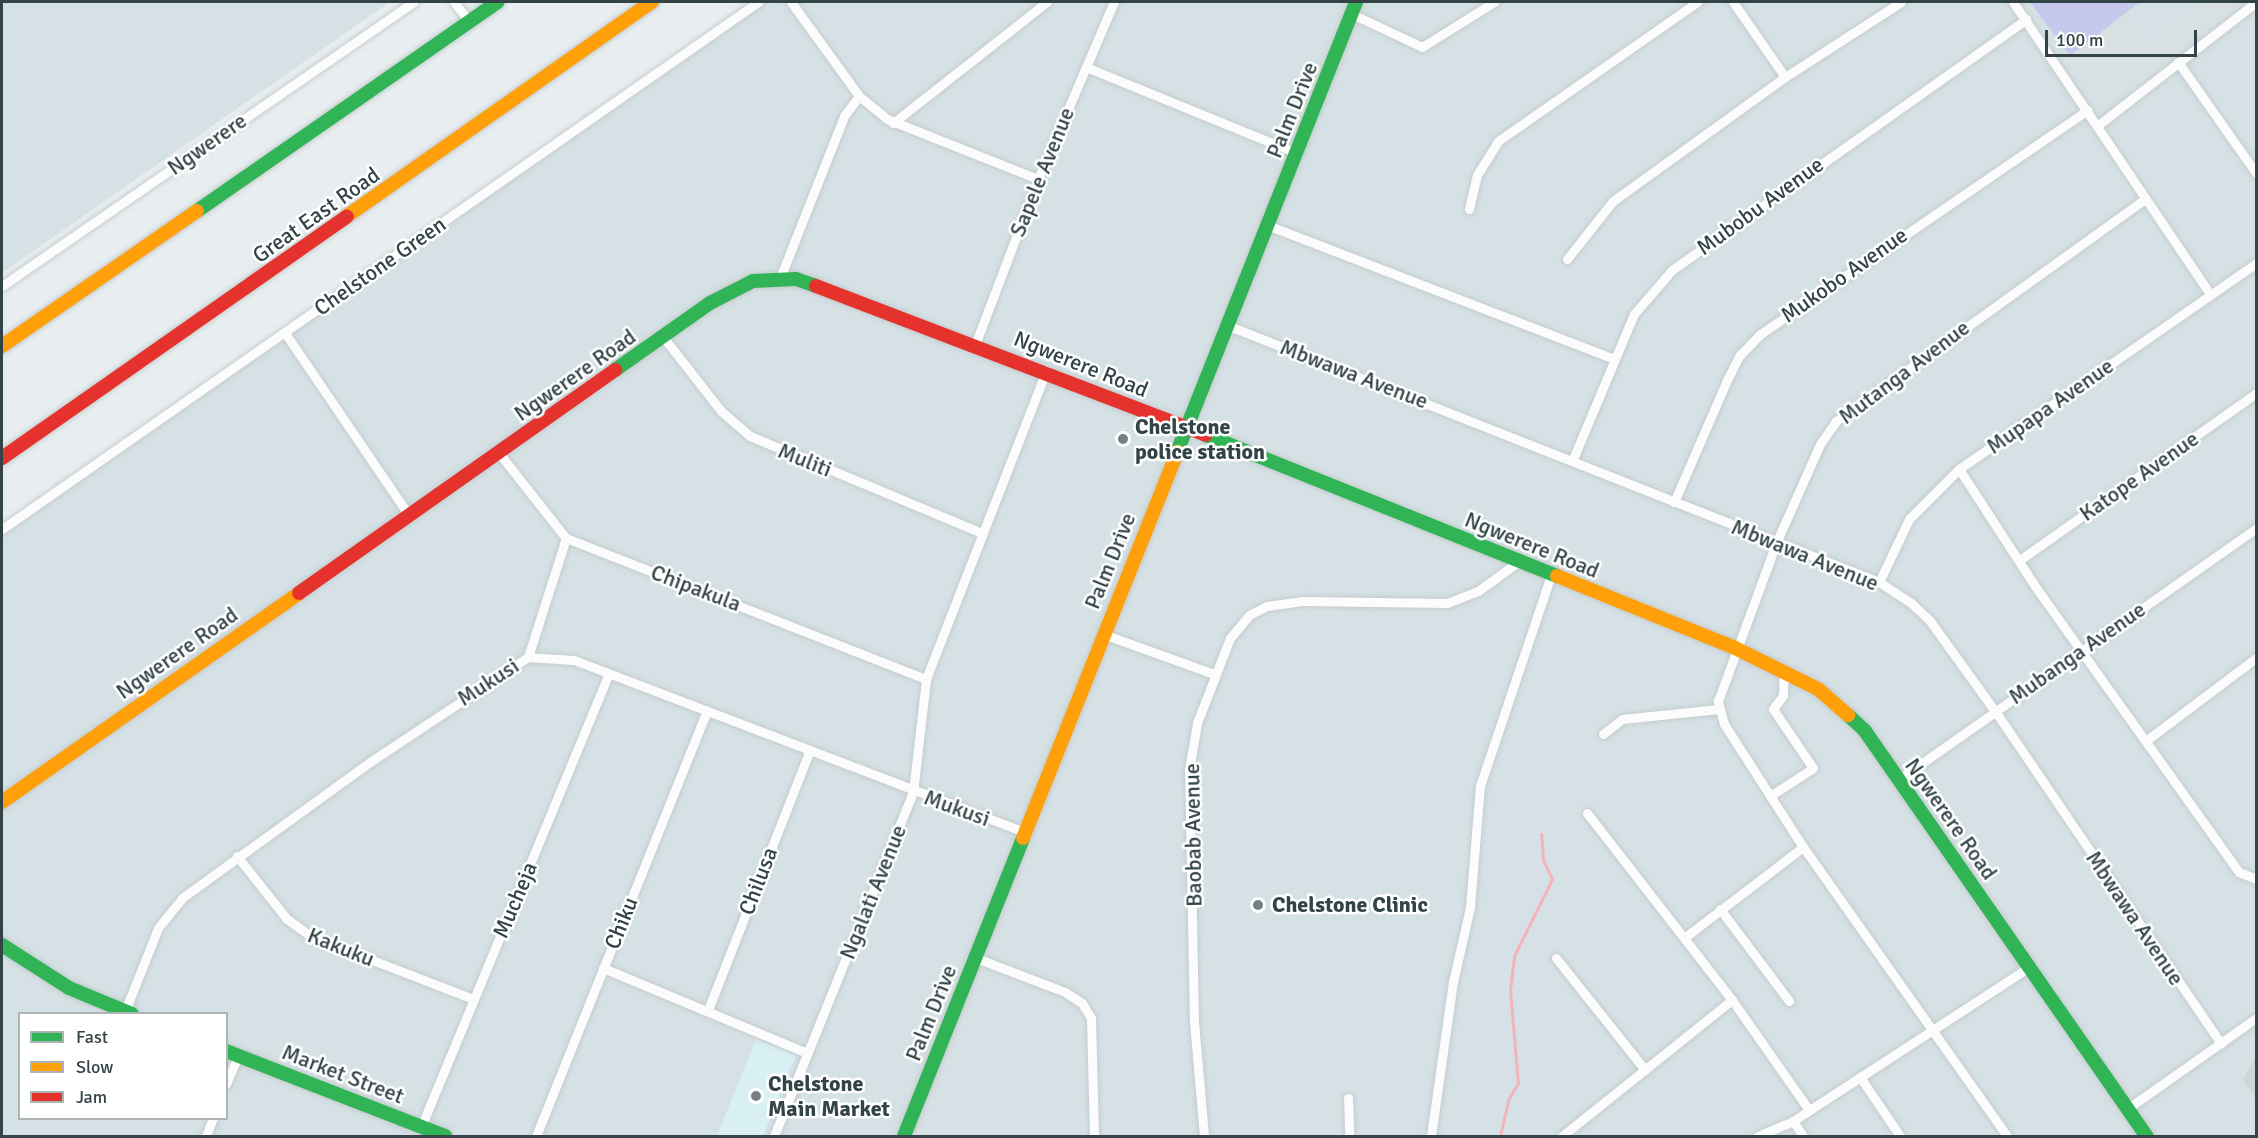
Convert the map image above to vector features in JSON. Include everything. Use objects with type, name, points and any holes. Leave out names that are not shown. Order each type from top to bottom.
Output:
[{"type":"street","name":"Ngwerere","points":[[2,286],[413,2]]},
{"type":"street","points":[[454,2],[469,21]]},
{"type":"street","points":[[2,346],[498,2]]},
{"type":"street","name":"Great East Road","points":[[2,458],[652,2]]},
{"type":"street","name":"Chelstone Green","points":[[2,529],[758,2]]},
{"type":"street","points":[[791,2],[858,96],[893,123],[1038,179]]},
{"type":"street","points":[[893,123],[1047,2]]},
{"type":"street","name":"Sapele Avenue","points":[[975,345],[1038,179],[1114,2]]},
{"type":"street","points":[[1354,8],[1422,47],[1494,2]]},
{"type":"street","points":[[1469,209],[1477,175],[1505,135],[1697,2]]},
{"type":"street","points":[[1733,2],[1785,77]]},
{"type":"street","points":[[1567,259],[1613,201],[1785,77],[1900,2]]},
{"type":"street","points":[[2013,2],[2210,294]]},
{"type":"street","points":[[2097,126],[2256,3]]},
{"type":"street","name":"Palm Drive","points":[[904,1137],[1354,8]]},
{"type":"street","name":"Mubobu Avenue","points":[[1573,459],[1634,314],[1672,270],[2026,19]]},
{"type":"street","points":[[2178,62],[2256,173]]},
{"type":"street","points":[[1086,67],[1297,153]]},
{"type":"street","points":[[780,278],[844,116],[858,96]]},
{"type":"street","name":"Mukobo Avenue","points":[[1674,502],[1731,372],[1759,335],[2086,110]]},
{"type":"street","name":"Mutanga Avenue","points":[[1718,709],[1735,648],[1776,543],[1820,444],[1836,421],[2145,199]]},
{"type":"street","points":[[1267,225],[1614,359]]},
{"type":"street","name":"Mupapa Avenue","points":[[1879,582],[1909,519],[1959,469],[2256,262]]},
{"type":"street","name":"Ngwerere Road","points":[[2,802],[737,288],[780,278],[796,279],[1046,371],[1185,429],[1784,668],[1846,710],[1898,780],[2147,1137]]},
{"type":"street","name":"Mbwawa Avenue","points":[[1228,326],[1573,459],[1674,502],[1879,582],[1930,621],[1995,711],[2221,1044]]},
{"type":"street","points":[[285,333],[410,517]]},
{"type":"street","name":"Muliti","points":[[664,338],[721,411],[750,436],[982,533]]},
{"type":"street","name":"Ngalati Avenue","points":[[774,1137],[913,792],[926,679],[1046,371]]},
{"type":"street","name":"Katope Avenue","points":[[2021,559],[2256,393]]},
{"type":"street","points":[[500,453],[566,538],[528,657]]},
{"type":"street","points":[[1959,469],[2082,651],[2239,872],[2256,879]]},
{"type":"street","name":"Mubanga Avenue","points":[[1898,780],[2256,528]]},
{"type":"street","name":"Chipakula","points":[[566,538],[926,679]]},
{"type":"street","name":"Baobab Avenue","points":[[1204,1137],[1194,1022],[1190,770],[1197,723],[1214,674],[1240,624],[1267,606],[1302,601],[1447,603],[1478,591],[1518,562]]},
{"type":"street","points":[[1431,1137],[1453,982],[1470,907],[1478,793],[1551,575]]},
{"type":"street","points":[[1103,634],[1214,674]]},
{"type":"street","name":"Mukusi","points":[[128,1012],[158,928],[182,898],[237,856],[528,657],[574,660],[913,792],[1024,832]]},
{"type":"street","points":[[2147,740],[2256,658]]},
{"type":"street","points":[[1770,796],[1813,768],[1773,709],[1783,695],[1784,668]]},
{"type":"street","name":"Mucheja","points":[[422,1127],[609,673]]},
{"type":"street","points":[[1603,734],[1622,719],[1718,709],[1803,847],[1934,1027],[2007,1137]]},
{"type":"street","name":"Chiku","points":[[536,1137],[708,711]]},
{"type":"street","name":"Chilusa","points":[[708,1010],[809,752]]},
{"type":"street","points":[[1587,813],[1732,1000],[1809,1110]]},
{"type":"street","points":[[1684,938],[1803,847]]},
{"type":"street","name":"Kakuku","points":[[237,856],[287,919],[310,936],[473,999]]},
{"type":"street","points":[[1720,909],[1789,1001]]},
{"type":"street","points":[[2,945],[69,988],[128,1012]]},
{"type":"street","points":[[976,958],[1082,1003],[1090,1018],[1094,1137]]},
{"type":"street","points":[[1556,958],[1645,1070]]},
{"type":"street","points":[[1758,1137],[1793,1121],[2029,967]]},
{"type":"street","points":[[603,968],[807,1053]]},
{"type":"street","points":[[1562,1137],[1732,1000]]},
{"type":"street","points":[[2127,1109],[2256,1018]]},
{"type":"street","points":[[228,1074],[232,1054]]},
{"type":"street","name":"Market Street","points":[[232,1054],[445,1137]]},
{"type":"street","points":[[1860,1077],[1900,1137]]},
{"type":"street","points":[[1348,1098],[1349,1137]]},
{"type":"street","points":[[206,1137],[213,1120]]},
{"type":"street","points":[[1793,1121],[1803,1137]]},
{"type":"shaded area","points":[[2,2],[390,2],[2,273]]},
{"type":"shaded area","points":[[757,2],[2256,2],[2256,1136],[2,1136],[2,527]]},
{"type":"shaded area","points":[[2030,2],[2140,2],[2070,56]]},
{"type":"shaded area","points":[[2208,2],[2239,2],[2105,106],[2070,56],[2122,16],[2149,48]]},
{"type":"shaded area","name":"Chelstone Main Market","points":[[756,1039],[796,1055],[763,1136],[717,1136]]},
{"type":"building","points":[[2256,1055],[2256,1099],[2243,1080]]},
{"type":"waterway","points":[[1500,1136],[1508,1100],[1518,1083],[1510,990],[1514,956],[1552,879],[1543,860],[1541,834]]},
{"type":"traffic: fast","points":[[197,211],[498,2]]},
{"type":"traffic: fast","points":[[1177,452],[1356,2]]},
{"type":"traffic: fast","points":[[615,370],[710,303],[753,281],[796,279],[816,286]]},
{"type":"traffic: fast","points":[[1206,435],[1557,576]]},
{"type":"traffic: fast","points":[[1848,715],[1865,731],[2147,1136]]},
{"type":"traffic: fast","points":[[904,1136],[1023,838]]},
{"type":"traffic: fast","points":[[2,945],[69,988],[127,1012]]},
{"type":"traffic: fast","points":[[228,1052],[445,1136]]},
{"type":"traffic: slow","points":[[347,216],[652,2]]},
{"type":"traffic: slow","points":[[2,346],[197,211]]},
{"type":"traffic: slow","points":[[1023,838],[1177,452]]},
{"type":"traffic: slow","points":[[1557,576],[1735,648],[1818,689],[1848,715]]},
{"type":"traffic: slow","points":[[2,802],[299,593]]},
{"type":"traffic: jam","points":[[2,458],[347,216]]},
{"type":"traffic: jam","points":[[816,286],[1206,435]]},
{"type":"traffic: jam","points":[[299,593],[615,370]]},
{"type":"place","name":"Chelstone police station","points":[[1123,439]]},
{"type":"place","name":"Chelstone Clinic","points":[[1258,905]]},
{"type":"place","name":"Chelstone Main Market","points":[[756,1096]]}]
